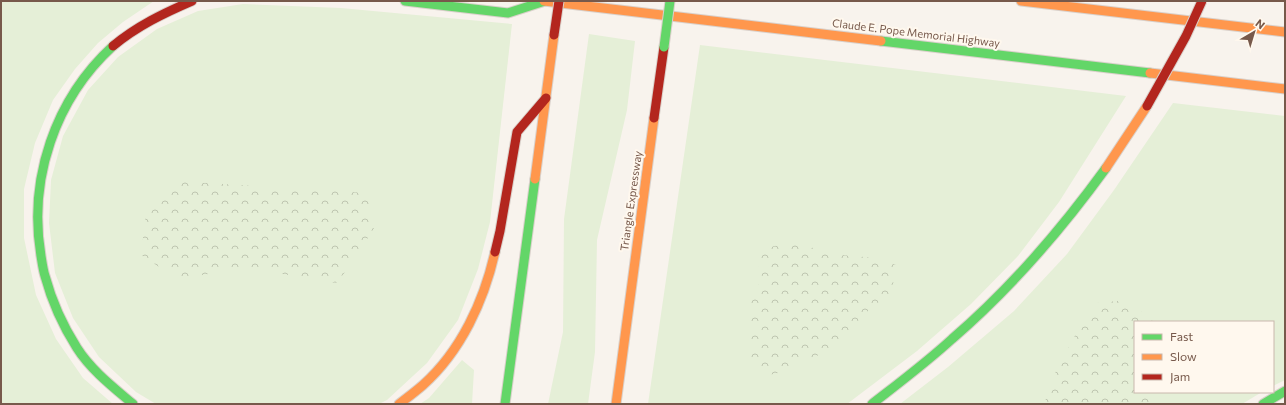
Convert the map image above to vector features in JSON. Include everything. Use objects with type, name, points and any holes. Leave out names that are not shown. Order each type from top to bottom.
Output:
[{"type":"highway","points":[[133,404],[113,388],[94,369],[78,348],[52,301],[39,250],[36,223],[37,196],[41,170],[48,145],[58,120],[86,75],[104,55],[146,22],[169,10],[192,1]]},
{"type":"highway","points":[[405,1],[508,13],[544,1]]},
{"type":"highway","name":"Claude E. Pope Memorial Highway","points":[[544,1],[1285,89]]},
{"type":"highway","points":[[505,404],[558,1]]},
{"type":"highway","name":"Triangle Expressway","points":[[616,404],[670,1]]},
{"type":"highway","points":[[1021,1],[1285,32]]},
{"type":"highway","points":[[872,404],[943,348],[976,319],[1017,278],[1057,234],[1093,188],[1148,106],[1186,36],[1202,1]]},
{"type":"highway","points":[[399,404],[412,394],[441,366],[455,347],[473,317],[482,297],[493,264],[500,233],[517,132],[546,98]]},
{"type":"highway","points":[[1263,404],[1285,391]]},
{"type":"green space","points":[[1,1],[154,1],[123,22],[98,43],[75,69],[53,100],[35,143],[24,189],[24,238],[36,295],[56,339],[83,378],[113,404],[1,404]]},
{"type":"green space","points":[[243,4],[341,8],[512,24],[490,222],[478,269],[458,320],[427,363],[387,400],[379,404],[156,404],[136,392],[99,357],[73,318],[55,273],[49,223],[51,180],[63,136],[88,90],[118,57],[157,29],[198,11]]},
{"type":"green space","points":[[589,34],[635,41],[627,110],[597,240],[595,352],[588,404],[548,404],[563,332],[564,219]]},
{"type":"green space","points":[[700,45],[1126,96],[1059,202],[1018,256],[971,304],[917,351],[847,404],[648,404]]},
{"type":"green space","points":[[1173,103],[1285,116],[1285,380],[1274,386],[1274,321],[1134,321],[1134,393],[1260,393],[1242,404],[900,404],[948,367],[1014,311],[1067,254],[1114,190]]},
{"type":"green space","points":[[175,181],[367,193],[374,228],[351,265],[336,283],[246,268],[177,279],[141,255],[146,213]]},
{"type":"green space","points":[[793,241],[830,254],[876,258],[896,265],[896,274],[890,293],[863,315],[837,347],[778,373],[764,376],[750,365],[749,339],[751,302],[762,277],[757,260],[767,248]]},
{"type":"green space","points":[[1127,300],[1153,321],[1134,321],[1134,393],[1164,393],[1146,404],[1044,404],[1057,368],[1078,330],[1097,303]]},
{"type":"green space","points":[[462,360],[474,370],[472,404],[420,404],[429,398]]},
{"type":"traffic: fast","points":[[405,1],[508,13],[545,1]]},
{"type":"traffic: fast","points":[[664,47],[670,1]]},
{"type":"traffic: fast","points":[[881,41],[1150,73]]},
{"type":"traffic: fast","points":[[113,46],[93,67],[75,90],[61,115],[50,142],[43,170],[39,198],[38,227],[44,274],[58,314],[67,331],[89,364],[133,404]]},
{"type":"traffic: fast","points":[[872,404],[933,356],[994,300],[1053,236],[1106,168]]},
{"type":"traffic: fast","points":[[505,404],[535,179]]},
{"type":"traffic: fast","points":[[1263,404],[1285,391]]},
{"type":"traffic: slow","points":[[544,1],[881,41]]},
{"type":"traffic: slow","points":[[1021,1],[1285,32]]},
{"type":"traffic: slow","points":[[535,179],[554,35]]},
{"type":"traffic: slow","points":[[1150,73],[1285,89]]},
{"type":"traffic: slow","points":[[1106,168],[1147,106]]},
{"type":"traffic: slow","points":[[616,404],[654,118]]},
{"type":"traffic: slow","points":[[399,404],[437,372],[460,341],[477,307],[495,252]]},
{"type":"traffic: jam","points":[[113,46],[151,20],[192,1]]},
{"type":"traffic: jam","points":[[554,35],[559,1]]},
{"type":"traffic: jam","points":[[1147,106],[1186,36],[1202,1]]},
{"type":"traffic: jam","points":[[654,118],[664,47]]},
{"type":"traffic: jam","points":[[495,252],[517,132],[546,98]]}]
